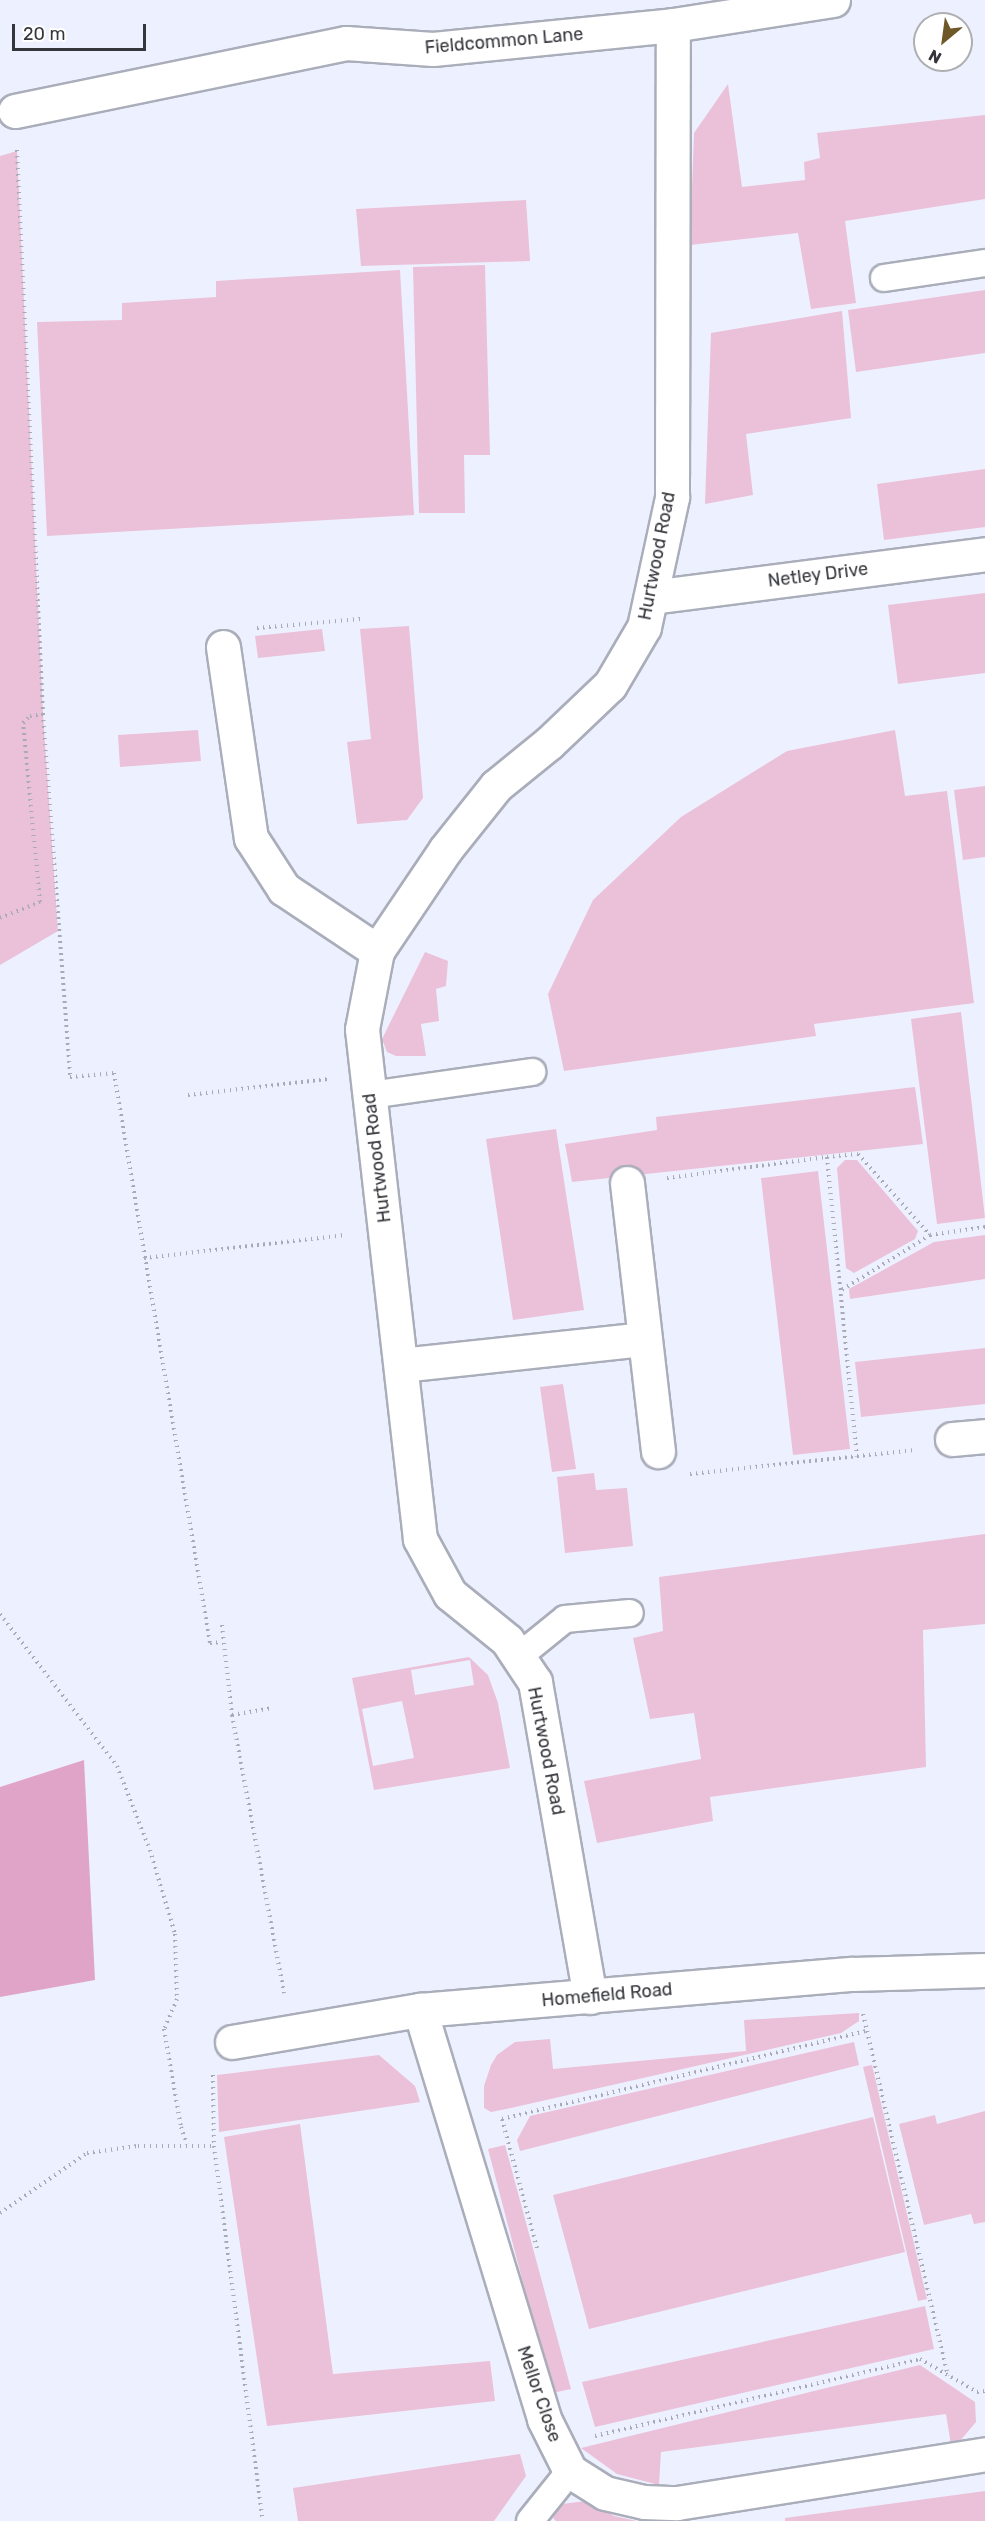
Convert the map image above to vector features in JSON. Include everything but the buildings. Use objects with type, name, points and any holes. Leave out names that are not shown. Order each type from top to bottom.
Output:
[{"type":"street","name":"Fieldcommon Lane","points":[[7,113],[346,43],[433,50],[673,25],[833,0]]},
{"type":"street","name":"Hurtwood Road","points":[[590,1997],[535,1682],[507,1640],[450,1594],[420,1539],[362,1029],[377,951],[445,850],[496,786],[549,743],[610,685],[644,627],[672,497],[673,25]]},
{"type":"street","name":"Netley Drive","points":[[651,597],[985,554]]},
{"type":"street","points":[[223,647],[251,838],[284,890],[377,951]]},
{"type":"street","points":[[627,1183],[658,1451]]},
{"type":"street","points":[[401,1365],[645,1339]]},
{"type":"street","points":[[952,1439],[985,1436]]},
{"type":"street","name":"Homefield Road","points":[[232,2042],[420,2010],[853,1974],[985,1970]]},
{"type":"street","name":"Mellor Close","points":[[420,2010],[544,2419],[563,2458]]},
{"type":"street","points":[[563,2458],[605,2493],[644,2502],[677,2503],[985,2454]]},
{"type":"lane","points":[[884,278],[985,263]]},
{"type":"lane","points":[[369,1085],[532,1072]]},
{"type":"lane","points":[[518,1656],[565,1619],[630,1613]]},
{"type":"lane","points":[[530,2521],[563,2458]]},
{"type":"path","points":[[7,113],[43,714],[70,1077],[114,1073],[210,1643],[222,1642]]},
{"type":"path","points":[[223,647],[222,631],[361,619]]},
{"type":"path","points":[[0,918],[40,902],[23,723],[30,716],[43,714]]},
{"type":"path","points":[[188,1095],[369,1085]]},
{"type":"path","points":[[627,1183],[858,1154],[930,1235]]},
{"type":"path","points":[[827,1157],[857,1456]]},
{"type":"path","points":[[840,1291],[930,1235],[985,1227]]},
{"type":"path","points":[[144,1258],[386,1231]]},
{"type":"path","points":[[658,1451],[662,1477],[953,1446],[952,1439]]},
{"type":"path","points":[[0,1614],[117,1766],[150,1851],[176,1934],[177,1999],[164,2029],[181,2127],[187,2144]]},
{"type":"path","points":[[222,1625],[222,1642],[232,1715],[291,2032]]},
{"type":"path","points":[[232,1715],[272,1708]]},
{"type":"path","points":[[539,2255],[502,2118],[867,2031],[948,2376]]},
{"type":"path","points":[[232,2042],[212,2078],[214,2146],[263,2521]]},
{"type":"path","points":[[0,2213],[87,2153],[187,2144],[214,2146]]},
{"type":"path","points":[[563,2458],[920,2359],[977,2392],[985,2391]]},
{"type":"shaded area","points":[[728,84],[742,187],[805,180],[804,162],[820,158],[817,133],[985,115],[985,199],[845,221],[856,303],[811,309],[798,233],[690,245],[694,133]]},
{"type":"shaded area","points":[[17,151],[43,714],[58,931],[0,965],[0,156]]},
{"type":"shaded area","points":[[526,200],[530,261],[361,266],[356,209]]},
{"type":"shaded area","points":[[485,265],[490,455],[464,455],[465,513],[419,513],[413,267]]},
{"type":"shaded area","points":[[400,270],[414,515],[47,536],[37,322],[122,320],[122,303],[216,297],[216,281]]},
{"type":"shaded area","points":[[985,290],[985,353],[856,372],[848,310]]},
{"type":"shaded area","points":[[842,311],[851,418],[746,434],[753,495],[705,504],[711,333]]},
{"type":"shaded area","points":[[985,469],[985,527],[884,540],[877,484]]},
{"type":"shaded area","points":[[985,593],[985,673],[898,684],[888,605]]},
{"type":"shaded area","points":[[409,626],[423,798],[407,820],[357,824],[347,742],[371,739],[360,629]]},
{"type":"shaded area","points":[[322,629],[325,651],[258,658],[255,636]]},
{"type":"shaded area","points":[[198,730],[201,761],[120,767],[118,735]]},
{"type":"shaded area","points":[[895,730],[905,796],[947,791],[974,1003],[814,1024],[816,1036],[564,1071],[548,994],[593,900],[681,817],[787,751]]},
{"type":"shaded area","points":[[985,786],[985,857],[963,860],[954,790]]},
{"type":"shaded area","points":[[425,952],[448,961],[446,986],[436,989],[439,1021],[421,1024],[426,1056],[396,1056],[387,1052],[382,1039]]},
{"type":"shaded area","points":[[961,1012],[985,1218],[937,1224],[911,1019]]},
{"type":"shaded area","points":[[915,1087],[923,1144],[572,1182],[565,1144],[657,1130],[656,1117]]},
{"type":"shaded area","points":[[556,1129],[584,1310],[513,1320],[486,1139]]},
{"type":"shaded area","points":[[845,1160],[857,1160],[918,1231],[915,1239],[854,1273],[846,1268],[837,1168]]},
{"type":"shaded area","points":[[818,1171],[850,1449],[793,1455],[761,1178]]},
{"type":"shaded area","points":[[985,1235],[985,1279],[850,1299],[849,1289],[934,1242]]},
{"type":"shaded area","points":[[985,1348],[985,1404],[861,1417],[855,1362]]},
{"type":"shaded area","points":[[563,1384],[576,1469],[552,1472],[540,1387]]},
{"type":"shaded area","points":[[594,1473],[596,1490],[627,1488],[633,1546],[565,1553],[557,1477]]},
{"type":"shaded area","points":[[985,1534],[985,1624],[923,1630],[926,1767],[710,1797],[713,1821],[597,1843],[584,1781],[701,1759],[694,1713],[650,1719],[633,1638],[663,1631],[659,1577]]},
{"type":"shaded area","points":[[469,1657],[488,1675],[498,1703],[510,1768],[374,1790],[352,1678]],"holes":[[[470,1660],[474,1685],[415,1695],[411,1670]],[[402,1701],[414,1758],[373,1766],[362,1709]]]},
{"type":"shaded area","points":[[84,1760],[95,1980],[0,1997],[0,1787]]},
{"type":"shaded area","points":[[859,2013],[859,2021],[841,2033],[511,2108],[491,2112],[484,2108],[484,2086],[491,2065],[497,2055],[515,2042],[550,2039],[553,2069],[746,2051],[744,2020]]},
{"type":"shaded area","points":[[854,2042],[859,2065],[520,2151],[517,2140],[530,2116]]},
{"type":"shaded area","points":[[379,2055],[415,2086],[420,2102],[219,2132],[217,2075]]},
{"type":"shaded area","points":[[872,2065],[927,2299],[918,2301],[863,2067]]},
{"type":"shaded area","points":[[985,2111],[985,2222],[974,2224],[971,2214],[924,2225],[899,2124],[935,2115],[937,2124]]},
{"type":"shaded area","points":[[873,2117],[905,2252],[589,2329],[553,2195]]},
{"type":"shaded area","points":[[300,2124],[333,2374],[490,2361],[495,2401],[267,2426],[224,2137]]},
{"type":"shaded area","points":[[505,2145],[571,2389],[552,2393],[488,2149]]},
{"type":"shaded area","points":[[925,2306],[934,2349],[595,2427],[582,2382]]},
{"type":"shaded area","points":[[920,2365],[975,2402],[976,2422],[959,2442],[951,2445],[946,2414],[661,2452],[659,2485],[617,2474],[581,2448]]},
{"type":"shaded area","points":[[520,2454],[526,2476],[494,2521],[298,2521],[293,2488]]},
{"type":"shaded area","points":[[985,2491],[985,2521],[785,2521],[785,2518]]},
{"type":"shaded area","points":[[586,2501],[614,2516],[637,2521],[556,2521],[553,2518],[562,2504]]}]
